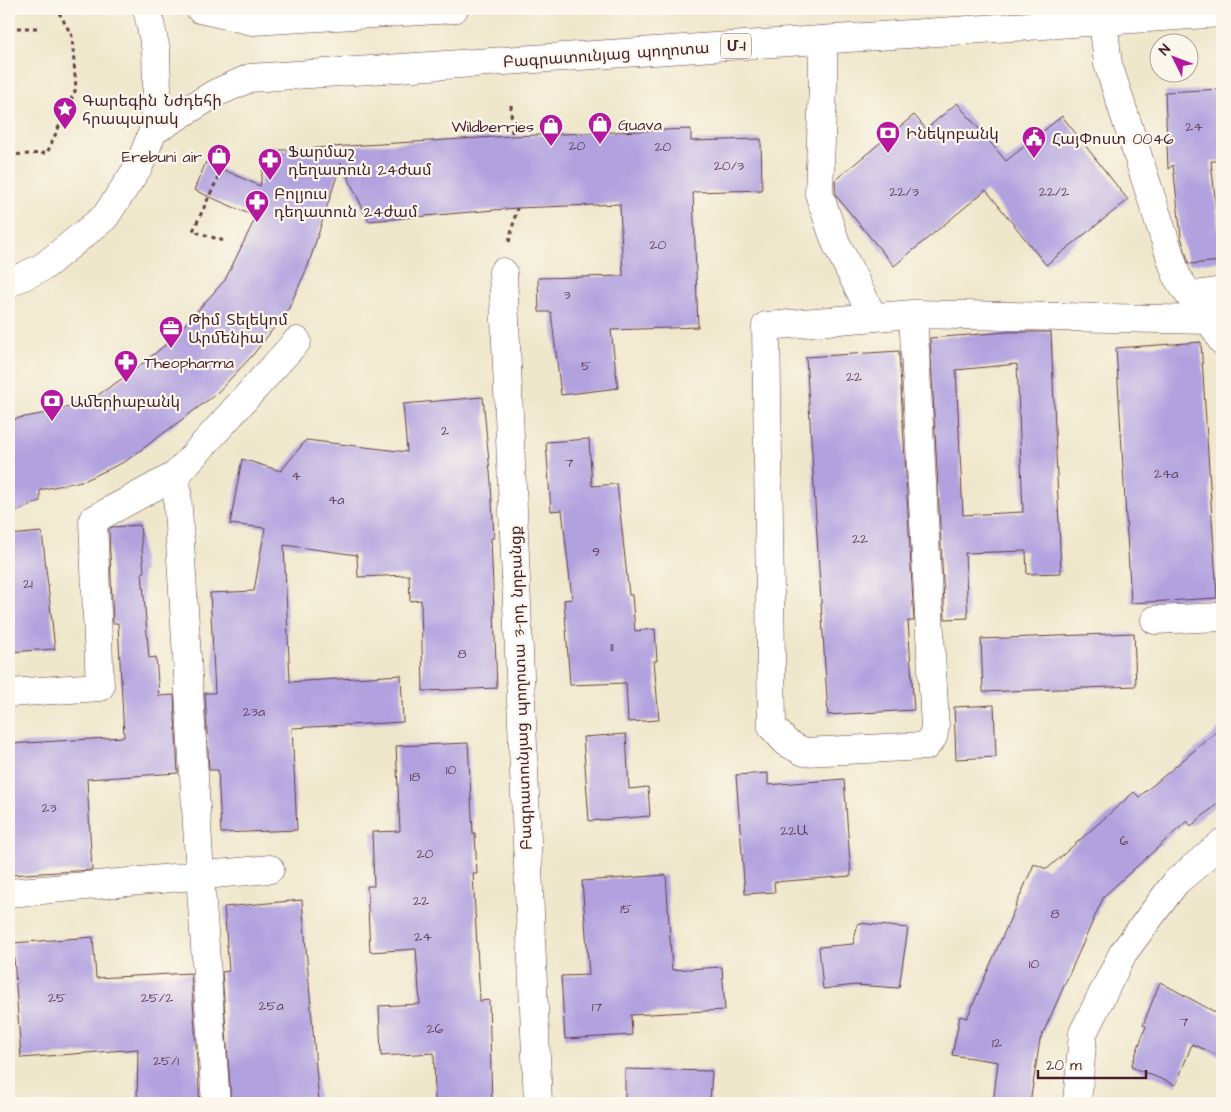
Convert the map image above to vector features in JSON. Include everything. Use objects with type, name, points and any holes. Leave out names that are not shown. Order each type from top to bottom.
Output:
[{"type":"main road","points":[[9,283],[43,266],[105,217],[139,166],[154,131],[157,89],[156,50],[147,9]]},
{"type":"main road","points":[[200,9],[253,21],[454,9]]},
{"type":"main road","name":"Բագրատունյաց պողոտա","points":[[154,131],[216,93],[250,78],[1222,13]]},
{"type":"main road","points":[[1103,21],[1108,64],[1177,277],[1216,330]]},
{"type":"main road","points":[[823,40],[819,194],[836,243],[873,317]]},
{"type":"main road","name":"Բագրատունյաց պողոտա 3-րդ նրբանցք","points":[[503,272],[538,1103]]},
{"type":"main road","points":[[1190,296],[1222,291]]},
{"type":"main road","points":[[913,314],[935,727],[933,737],[926,746],[804,752],[787,743],[772,726],[766,326],[913,314],[1216,330]]},
{"type":"main road","points":[[9,693],[100,687],[93,520],[176,475],[297,341]]},
{"type":"main road","points":[[176,475],[216,1103]]},
{"type":"main road","points":[[1155,620],[1220,617],[1222,615]]},
{"type":"main road","points":[[1077,1103],[1083,1033],[1123,953],[1176,882],[1222,843]]},
{"type":"main road","points":[[9,893],[270,869]]},
{"type":"path","points":[[9,155],[47,153],[76,89],[72,36],[57,9]]},
{"type":"path","points":[[9,28],[38,28]]},
{"type":"path","points":[[510,105],[512,136]]},
{"type":"path","points":[[222,169],[193,231],[224,242]]},
{"type":"building","points":[[1222,89],[1222,161],[1211,161],[1222,261],[1189,264],[1181,237],[1173,165],[1168,169],[1165,92]]},
{"type":"building","points":[[957,103],[1006,161],[1062,116],[1128,200],[1046,265],[986,190],[894,266],[836,196],[835,180],[914,115],[926,129]]},
{"type":"building","points":[[691,129],[691,141],[761,139],[762,190],[693,192],[698,327],[611,330],[618,388],[561,395],[551,312],[539,312],[538,278],[623,276],[620,204],[517,208],[369,221],[341,163],[308,266],[288,310],[252,356],[215,395],[126,461],[86,480],[40,490],[40,501],[9,515],[9,420],[57,411],[95,397],[132,372],[170,341],[225,280],[256,217],[194,190],[206,162],[260,186],[266,151],[512,136]]},
{"type":"building","points":[[1008,332],[1051,332],[1061,573],[1027,574],[1026,551],[965,553],[968,618],[945,619],[930,338]],"holes":[[[1017,364],[1023,512],[963,515],[956,370]]]},
{"type":"building","points":[[1201,342],[1217,598],[1131,603],[1116,348]]},
{"type":"building","points":[[899,351],[914,621],[908,621],[914,710],[828,715],[806,357]]},
{"type":"building","points":[[483,397],[494,538],[491,538],[497,688],[423,691],[421,600],[410,601],[409,575],[358,577],[357,555],[284,545],[290,682],[401,675],[403,722],[292,728],[297,830],[221,833],[218,770],[209,770],[205,693],[215,693],[210,593],[254,591],[265,528],[230,524],[242,459],[281,471],[306,440],[407,452],[403,404]]},
{"type":"building","points":[[589,439],[592,486],[617,484],[629,595],[632,595],[635,631],[655,629],[657,661],[654,661],[659,720],[628,722],[626,683],[570,685],[564,600],[572,599],[562,510],[551,511],[546,442]]},
{"type":"building","points":[[140,525],[149,658],[156,657],[159,696],[174,695],[178,773],[87,779],[92,870],[9,875],[9,744],[124,737],[118,623],[113,623],[109,529],[112,527]]},
{"type":"building","points":[[42,532],[55,649],[9,652],[9,535]]},
{"type":"building","points":[[1134,633],[1136,686],[983,692],[981,639]]},
{"type":"building","points":[[994,705],[996,757],[956,759],[954,707]]},
{"type":"building","points":[[1222,727],[1222,800],[1191,826],[1187,821],[1104,896],[1040,1040],[1030,1103],[993,1103],[998,1062],[952,1055],[960,1016],[967,1018],[1034,864],[1047,869],[1134,792],[1139,797]]},
{"type":"building","points":[[626,734],[629,789],[648,787],[650,816],[589,821],[583,737]]},
{"type":"building","points":[[468,743],[477,874],[473,874],[480,1001],[489,1000],[492,1103],[435,1103],[434,1053],[381,1056],[379,1006],[420,1004],[416,949],[370,952],[367,886],[374,886],[372,832],[400,831],[396,746]]},
{"type":"building","points":[[768,773],[768,785],[844,779],[851,876],[774,882],[775,892],[745,894],[736,775]]},
{"type":"building","points":[[666,875],[672,970],[722,967],[725,1010],[631,1015],[632,1035],[565,1039],[561,976],[589,975],[582,881]]},
{"type":"building","points":[[302,900],[319,1103],[231,1103],[222,972],[229,971],[224,907]]},
{"type":"building","points":[[858,923],[908,928],[899,988],[855,985],[823,989],[819,947],[853,944]]},
{"type":"building","points":[[93,937],[96,978],[191,973],[200,1103],[137,1103],[138,1049],[21,1058],[13,943]]},
{"type":"building","points":[[1160,982],[1222,1016],[1222,1057],[1192,1044],[1176,1085],[1131,1067],[1146,1026],[1143,1025]]},
{"type":"building","points":[[625,1069],[712,1071],[710,1103],[625,1103]]},
{"type":"place","name":"Գարեգին Նժդեհի հրապարակ","points":[[65,130]]},
{"type":"place","name":"Guava","points":[[600,145]]},
{"type":"place","name":"Wildberries","points":[[551,147]]},
{"type":"place","name":"Ինեկոբանկ","points":[[888,154]]},
{"type":"place","name":"ՀայՓոստ 0046","points":[[1034,159]]},
{"type":"place","name":"Erebuni air","points":[[219,177]]},
{"type":"place","name":"Ֆարմաշ դեղատուն 24ժամ","points":[[270,181]]},
{"type":"place","name":"Բոլյուս դեղատուն 24ժամ","points":[[257,223]]},
{"type":"place","name":"Թիմ Տելեկոմ Արմենիա","points":[[171,349]]},
{"type":"place","name":"Theopharma","points":[[126,383]]},
{"type":"place","name":"Ամերիաբանկ","points":[[52,422]]}]
